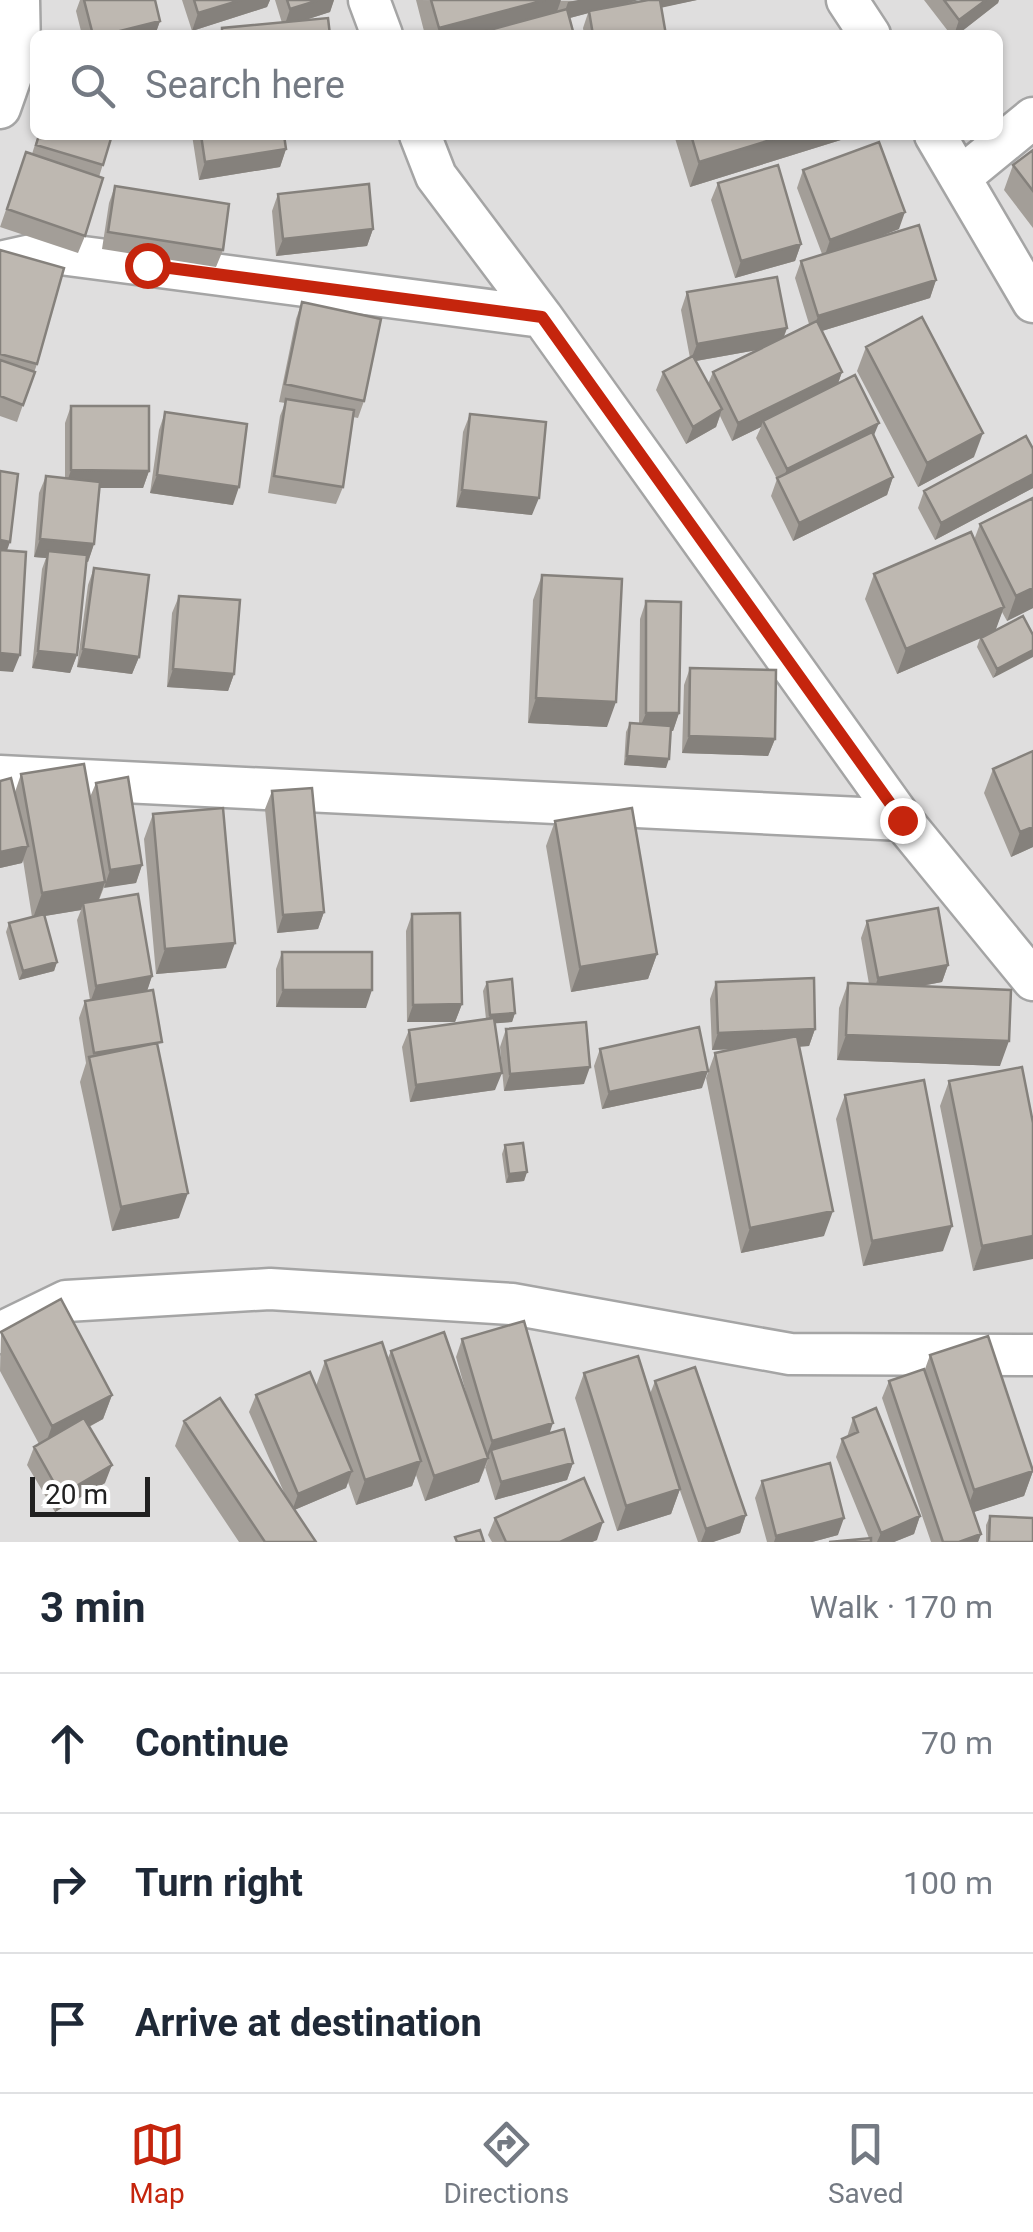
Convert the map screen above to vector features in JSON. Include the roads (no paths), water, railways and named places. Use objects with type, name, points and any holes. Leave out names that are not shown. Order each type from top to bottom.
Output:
[{"type":"street","points":[[0,108],[20,51],[19,0]]},
{"type":"street","points":[[369,0],[380,30]]},
{"type":"street","points":[[847,0],[867,30]]},
{"type":"street","points":[[962,176],[1033,118]]},
{"type":"street","points":[[422,140],[436,176],[542,317],[902,820],[1033,980]]},
{"type":"street","points":[[938,140],[1033,302]]},
{"type":"street","points":[[0,262],[45,252],[542,317]]},
{"type":"street","points":[[0,776],[902,820]]},
{"type":"street","points":[[0,1333],[66,1301],[270,1289],[512,1304],[790,1354],[1033,1355]]}]
